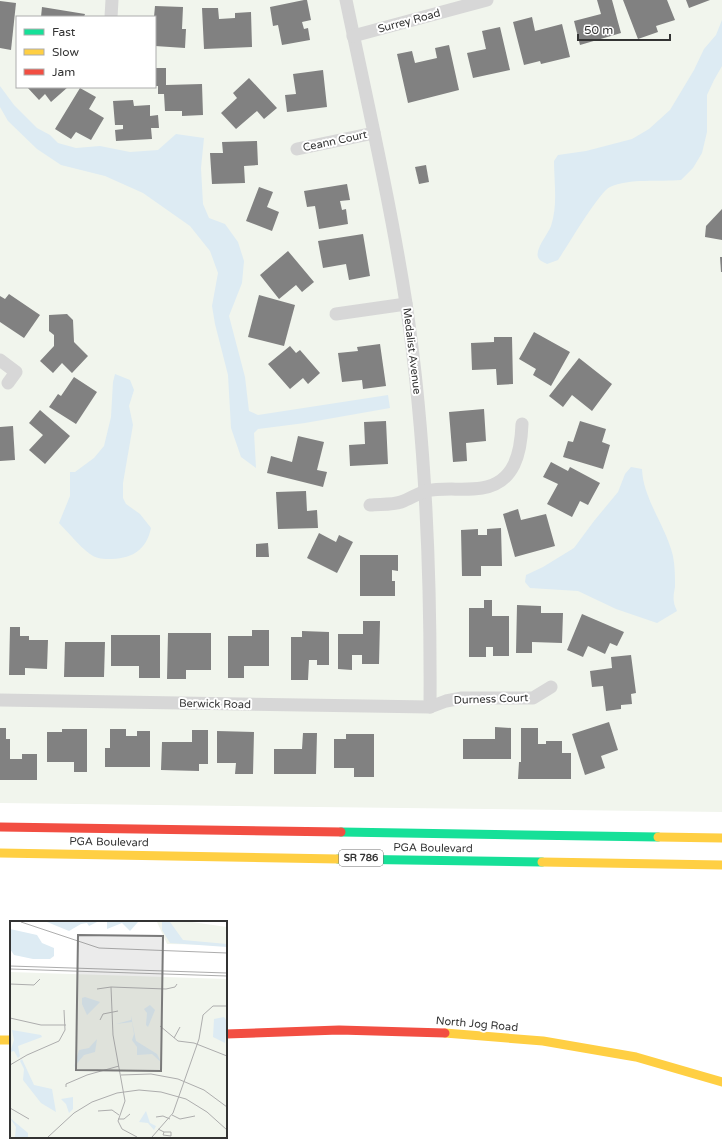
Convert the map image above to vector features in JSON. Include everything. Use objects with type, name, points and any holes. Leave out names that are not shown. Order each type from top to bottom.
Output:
[{"type":"main road","name":"PGA Boulevard","points":[[0,827],[722,838]]},
{"type":"main road","name":"PGA Boulevard","points":[[0,853],[722,865]]},
{"type":"main road","name":"North Jog Road","points":[[227,1034],[339,1030],[439,1032],[543,1041],[636,1058],[722,1082]]},
{"type":"street","points":[[111,16],[112,0]]},
{"type":"street","name":"Medalist Avenue","points":[[346,0],[392,221],[406,304],[418,400],[426,491],[430,571],[430,707]]},
{"type":"street","name":"Surrey Road","points":[[354,36],[487,0]]},
{"type":"street","name":"Ceann Court","points":[[297,149],[374,133]]},
{"type":"street","points":[[336,314],[406,304]]},
{"type":"street","points":[[0,360],[16,372],[8,383]]},
{"type":"street","points":[[370,505],[400,502],[426,491],[482,488],[499,482],[517,460],[522,443],[522,424]]},
{"type":"street","name":"Durness Court","points":[[430,707],[446,701],[462,698],[533,698],[551,687]]},
{"type":"street","name":"Berwick Road","points":[[0,700],[430,707]]},
{"type":"shaded area","points":[[0,0],[722,0],[722,812],[0,803]]},
{"type":"shaded area","points":[[722,20],[722,66],[707,95],[707,132],[702,153],[693,168],[681,180],[635,181],[610,187],[598,199],[558,260],[547,264],[540,260],[538,257],[538,250],[551,226],[553,218],[555,202],[554,161],[558,155],[586,151],[632,139],[649,129],[670,110],[694,70],[704,49],[716,35]]},
{"type":"shaded area","points":[[0,86],[14,105],[37,128],[50,135],[58,143],[76,148],[100,146],[130,152],[158,150],[176,134],[204,138],[201,168],[203,204],[209,218],[225,224],[238,242],[244,261],[242,283],[229,316],[245,377],[249,411],[258,415],[388,395],[390,408],[305,423],[258,429],[254,433],[256,468],[241,457],[231,428],[228,375],[212,306],[218,273],[210,251],[190,226],[143,193],[105,176],[61,165],[37,149],[8,121],[0,107]]},
{"type":"shaded area","points":[[115,374],[130,380],[134,390],[129,406],[133,425],[123,483],[123,498],[126,504],[140,514],[151,528],[145,543],[136,552],[123,558],[105,559],[96,557],[86,551],[59,523],[70,496],[70,472],[75,472],[94,458],[104,446],[111,417],[113,382]]},
{"type":"shaded area","points":[[631,467],[642,469],[646,491],[670,545],[674,560],[674,604],[677,611],[657,623],[616,609],[578,591],[530,588],[525,582],[526,575],[543,567],[574,548],[618,492],[625,474]]},
{"type":"building","points":[[307,0],[311,20],[302,22],[304,29],[308,28],[310,40],[282,45],[278,25],[273,26],[270,7]]},
{"type":"building","points":[[597,0],[612,0],[621,33],[580,45],[574,21],[601,14]]},
{"type":"building","points":[[623,0],[667,0],[675,20],[656,26],[658,32],[638,39]]},
{"type":"building","points":[[686,0],[710,0],[689,8]]},
{"type":"building","points":[[0,1],[16,3],[11,50],[0,48]]},
{"type":"building","points":[[155,6],[183,7],[182,29],[186,29],[185,48],[156,46],[156,16],[154,16]]},
{"type":"building","points":[[42,7],[85,14],[84,16],[41,16]]},
{"type":"building","points":[[202,8],[218,8],[219,19],[235,18],[235,13],[251,12],[252,47],[204,49]]},
{"type":"building","points":[[532,17],[535,31],[562,24],[570,57],[541,64],[540,61],[524,65],[513,22]]},
{"type":"building","points":[[500,27],[510,70],[473,78],[467,53],[486,49],[482,31]]},
{"type":"building","points":[[449,45],[459,90],[408,103],[397,54],[412,51],[415,63],[437,58],[435,48]]},
{"type":"building","points":[[156,68],[166,68],[166,85],[202,84],[203,115],[182,116],[182,111],[165,111],[164,94],[158,94],[158,86],[156,86]]},
{"type":"building","points":[[323,70],[327,107],[287,112],[285,95],[296,94],[293,74]]},
{"type":"building","points":[[249,78],[277,108],[264,119],[257,111],[236,129],[221,113],[237,98],[233,93]]},
{"type":"building","points":[[28,88],[67,88],[51,102],[45,94],[39,100]]},
{"type":"building","points":[[80,88],[96,97],[89,109],[104,118],[91,140],[76,132],[71,139],[55,129]]},
{"type":"building","points":[[133,100],[134,106],[150,105],[150,116],[158,115],[159,128],[151,128],[152,139],[116,141],[115,130],[123,129],[123,125],[115,125],[113,101]]},
{"type":"building","points":[[257,141],[258,165],[244,166],[245,183],[212,184],[210,153],[223,153],[222,142]]},
{"type":"building","points":[[426,165],[429,182],[419,184],[415,167]]},
{"type":"building","points":[[347,184],[350,200],[340,201],[342,210],[346,209],[348,224],[319,229],[315,206],[307,207],[304,191]]},
{"type":"building","points":[[259,187],[273,192],[267,207],[279,212],[272,231],[246,221]]},
{"type":"building","points":[[722,209],[722,240],[705,237],[706,226]]},
{"type":"building","points":[[363,234],[370,276],[349,280],[346,264],[323,268],[318,241]]},
{"type":"building","points":[[288,251],[314,282],[302,292],[296,285],[279,299],[260,275]]},
{"type":"building","points":[[720,257],[722,257],[722,272],[721,272]]},
{"type":"building","points":[[9,294],[40,315],[24,338],[0,322],[0,296],[5,299]]},
{"type":"building","points":[[259,295],[295,305],[284,346],[248,337]]},
{"type":"building","points":[[67,314],[73,320],[74,342],[88,356],[72,373],[62,363],[53,373],[40,361],[54,346],[54,335],[49,331],[49,315]]},
{"type":"building","points":[[534,332],[570,352],[551,386],[533,375],[536,369],[519,359]]},
{"type":"building","points":[[494,337],[512,337],[513,384],[497,385],[496,369],[472,370],[471,343],[494,342]]},
{"type":"building","points":[[380,344],[386,386],[363,389],[362,380],[342,382],[338,353],[358,351],[357,347]]},
{"type":"building","points":[[290,346],[296,353],[300,350],[320,373],[308,384],[303,378],[290,389],[268,364]]},
{"type":"building","points":[[579,358],[612,384],[592,411],[572,395],[563,407],[549,396]]},
{"type":"building","points":[[74,377],[97,392],[76,424],[49,407],[58,394],[61,396]]},
{"type":"building","points":[[484,409],[486,441],[466,443],[467,461],[453,462],[449,412]]},
{"type":"building","points":[[40,410],[70,436],[45,464],[29,450],[43,435],[29,423]]},
{"type":"building","points":[[386,421],[388,464],[350,466],[349,445],[365,444],[364,422]]},
{"type":"building","points":[[580,421],[606,429],[602,442],[610,445],[603,469],[563,457],[568,441],[573,442]]},
{"type":"building","points":[[13,426],[15,460],[0,461],[0,427]]},
{"type":"building","points":[[298,436],[324,442],[317,470],[327,472],[323,487],[267,473],[271,456],[292,462]]},
{"type":"building","points":[[551,462],[568,471],[570,467],[600,483],[588,505],[580,501],[572,517],[547,504],[558,484],[543,477]]},
{"type":"building","points":[[306,491],[307,511],[317,510],[318,528],[278,529],[276,492]]},
{"type":"building","points":[[518,509],[521,520],[546,514],[555,546],[515,557],[503,514]]},
{"type":"building","points":[[501,528],[502,566],[481,566],[481,576],[462,576],[461,530],[478,529],[478,535],[487,535],[487,529]]},
{"type":"building","points":[[319,533],[336,542],[339,535],[353,542],[337,573],[307,558]]},
{"type":"building","points":[[268,543],[269,557],[256,557],[256,544]]},
{"type":"building","points":[[360,555],[398,555],[398,571],[392,570],[392,581],[395,581],[395,596],[360,596]]},
{"type":"building","points":[[484,600],[492,600],[492,616],[509,616],[509,656],[493,656],[493,647],[486,647],[486,657],[469,657],[469,608],[484,608]]},
{"type":"building","points":[[517,605],[541,606],[541,613],[563,613],[562,643],[532,642],[532,653],[516,653]]},
{"type":"building","points":[[582,614],[624,632],[617,646],[610,643],[605,654],[588,646],[583,657],[567,650]]},
{"type":"building","points":[[363,621],[380,621],[379,664],[362,664],[362,655],[352,655],[352,670],[338,669],[338,634],[363,634]]},
{"type":"building","points":[[10,627],[20,627],[20,636],[29,636],[29,640],[48,640],[47,669],[25,668],[25,675],[9,675]]},
{"type":"building","points":[[252,630],[269,630],[269,666],[244,666],[244,678],[228,678],[228,636],[252,636]]},
{"type":"building","points":[[302,631],[329,632],[329,665],[317,665],[317,660],[309,660],[308,680],[291,680],[291,637],[302,637]]},
{"type":"building","points":[[168,633],[211,633],[211,670],[186,670],[186,679],[167,679]]},
{"type":"building","points":[[111,635],[160,635],[160,678],[139,678],[139,666],[111,666]]},
{"type":"building","points":[[65,642],[105,642],[104,677],[64,677]]},
{"type":"building","points":[[631,655],[636,693],[631,694],[632,704],[621,705],[621,709],[606,711],[603,686],[592,687],[590,671],[612,668],[611,657]]},
{"type":"building","points":[[609,722],[618,750],[601,756],[605,768],[585,775],[572,734]]},
{"type":"building","points":[[495,727],[511,728],[511,759],[463,759],[463,739],[495,739]]},
{"type":"building","points":[[0,728],[6,728],[6,739],[10,739],[10,759],[22,759],[22,754],[37,754],[37,780],[0,780]]},
{"type":"building","points":[[521,728],[538,728],[538,744],[546,744],[546,741],[562,741],[562,753],[571,753],[571,779],[518,779],[519,762],[521,762]]},
{"type":"building","points":[[62,729],[87,729],[87,772],[74,772],[74,762],[47,762],[47,732],[62,732]]},
{"type":"building","points":[[110,729],[126,729],[126,736],[137,736],[137,731],[150,731],[150,767],[105,767],[105,748],[110,748]]},
{"type":"building","points":[[192,730],[208,730],[208,764],[199,764],[199,771],[161,770],[162,742],[192,742]]},
{"type":"building","points":[[217,731],[254,732],[253,774],[235,774],[236,763],[217,763]]},
{"type":"building","points":[[303,733],[317,733],[316,774],[274,774],[274,749],[302,749]]},
{"type":"building","points":[[346,734],[374,734],[374,777],[354,777],[354,768],[334,768],[334,739],[346,739]]},
{"type":"traffic: fast","points":[[341,832],[658,837]]},
{"type":"traffic: fast","points":[[338,859],[542,862]]},
{"type":"traffic: slow","points":[[658,837],[722,838]]},
{"type":"traffic: slow","points":[[0,853],[338,859]]},
{"type":"traffic: slow","points":[[542,862],[722,865]]},
{"type":"traffic: slow","points":[[445,1033],[543,1041],[636,1057],[722,1082]]},
{"type":"traffic: slow","points":[[0,1040],[10,1040]]},
{"type":"traffic: jam","points":[[0,827],[341,832]]},
{"type":"traffic: jam","points":[[227,1034],[339,1030],[445,1033]]}]
